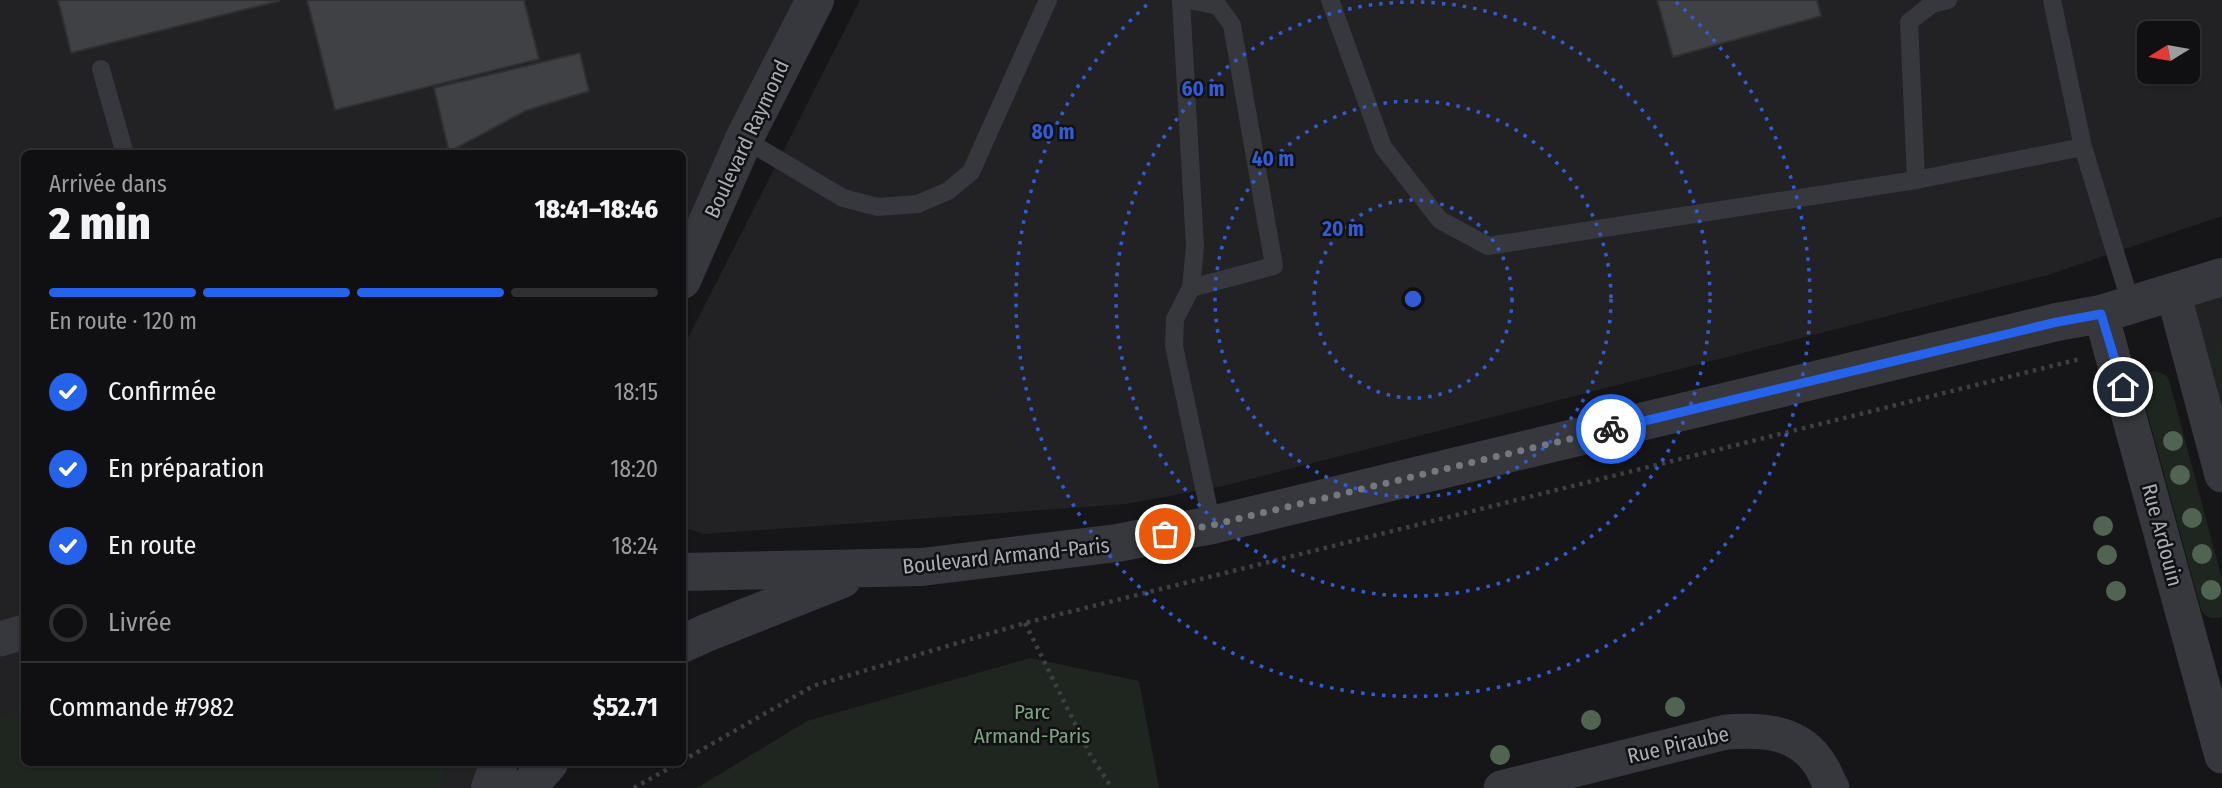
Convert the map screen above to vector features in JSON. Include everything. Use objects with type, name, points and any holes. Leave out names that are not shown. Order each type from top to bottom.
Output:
[{"type":"street","name":"Boulevard Raymond","points":[[686,271],[744,139],[815,0]]},
{"type":"street","name":"Boulevard Armand-Paris","points":[[686,572],[922,567],[1104,545],[1212,525],[2116,309],[2222,277]]},
{"type":"street","points":[[2173,292],[2222,475]]},
{"type":"street","name":"Rue Ardouin","points":[[2116,309],[2222,756]]},
{"type":"street","points":[[686,643],[864,570]]},
{"type":"street","points":[[0,639],[21,633]]},
{"type":"street","name":"Rue Piraube","points":[[1501,788],[1726,732],[1759,730],[1791,737],[1816,758],[1832,788]]},
{"type":"street","points":[[490,788],[498,766]]},
{"type":"street","points":[[527,788],[546,766]]},
{"type":"lane","points":[[744,139],[843,198],[878,207],[918,204],[948,191],[971,172],[1048,0]]},
{"type":"lane","points":[[1181,0],[1195,247],[1191,288],[1175,319],[1174,346],[1212,525]]},
{"type":"lane","points":[[1190,0],[1218,6],[1232,25],[1274,266],[1191,288]]},
{"type":"lane","points":[[1331,0],[1383,146],[1440,220],[1488,246],[1916,180],[2083,148]]},
{"type":"lane","points":[[1916,180],[1909,22],[1932,4],[1948,0]]},
{"type":"lane","points":[[2052,0],[2116,309]]},
{"type":"lane","points":[[101,69],[124,150]]},
{"type":"path","points":[[686,759],[813,686],[1025,624],[2081,359]]},
{"type":"path","points":[[1025,624],[1091,756],[1112,788]]},
{"type":"path","points":[[634,788],[673,766]]},
{"type":"path","points":[[1105,788],[1107,780]]},
{"type":"shaded area","points":[[0,0],[815,0],[686,274],[686,150],[21,150],[21,766],[498,766],[490,788],[0,788]]},
{"type":"shaded area","points":[[860,0],[2222,0],[2222,216],[2048,275],[1223,486],[1126,504],[704,534],[686,528],[686,342]]},
{"type":"shaded area","points":[[2222,277],[2222,477],[2173,292]]},
{"type":"green space","points":[[2222,333],[2222,395],[2215,356]]},
{"type":"green space","points":[[2149,372],[2166,375],[2169,380],[2222,579],[2222,617],[2219,618],[2207,616],[2201,609],[2140,386]]},
{"type":"green space","name":"Parc Armand-Paris","points":[[1030,658],[1139,681],[1159,788],[697,788],[807,721]]},
{"type":"green space","points":[[21,709],[21,766],[447,766],[439,788],[0,788],[0,717]]},
{"type":"building","points":[[58,0],[279,0],[279,1],[71,53]]},
{"type":"building","points":[[307,0],[524,0],[539,59],[335,110]]},
{"type":"building","points":[[1657,0],[1817,0],[1821,16],[1673,57]]},
{"type":"building","points":[[580,53],[589,91],[525,111],[449,150],[434,88]]},
{"type":"way so far","points":[[1165,534],[1611,429]]},
{"type":"route","points":[[1611,429],[2057,322],[2101,314],[2123,387]]}]
